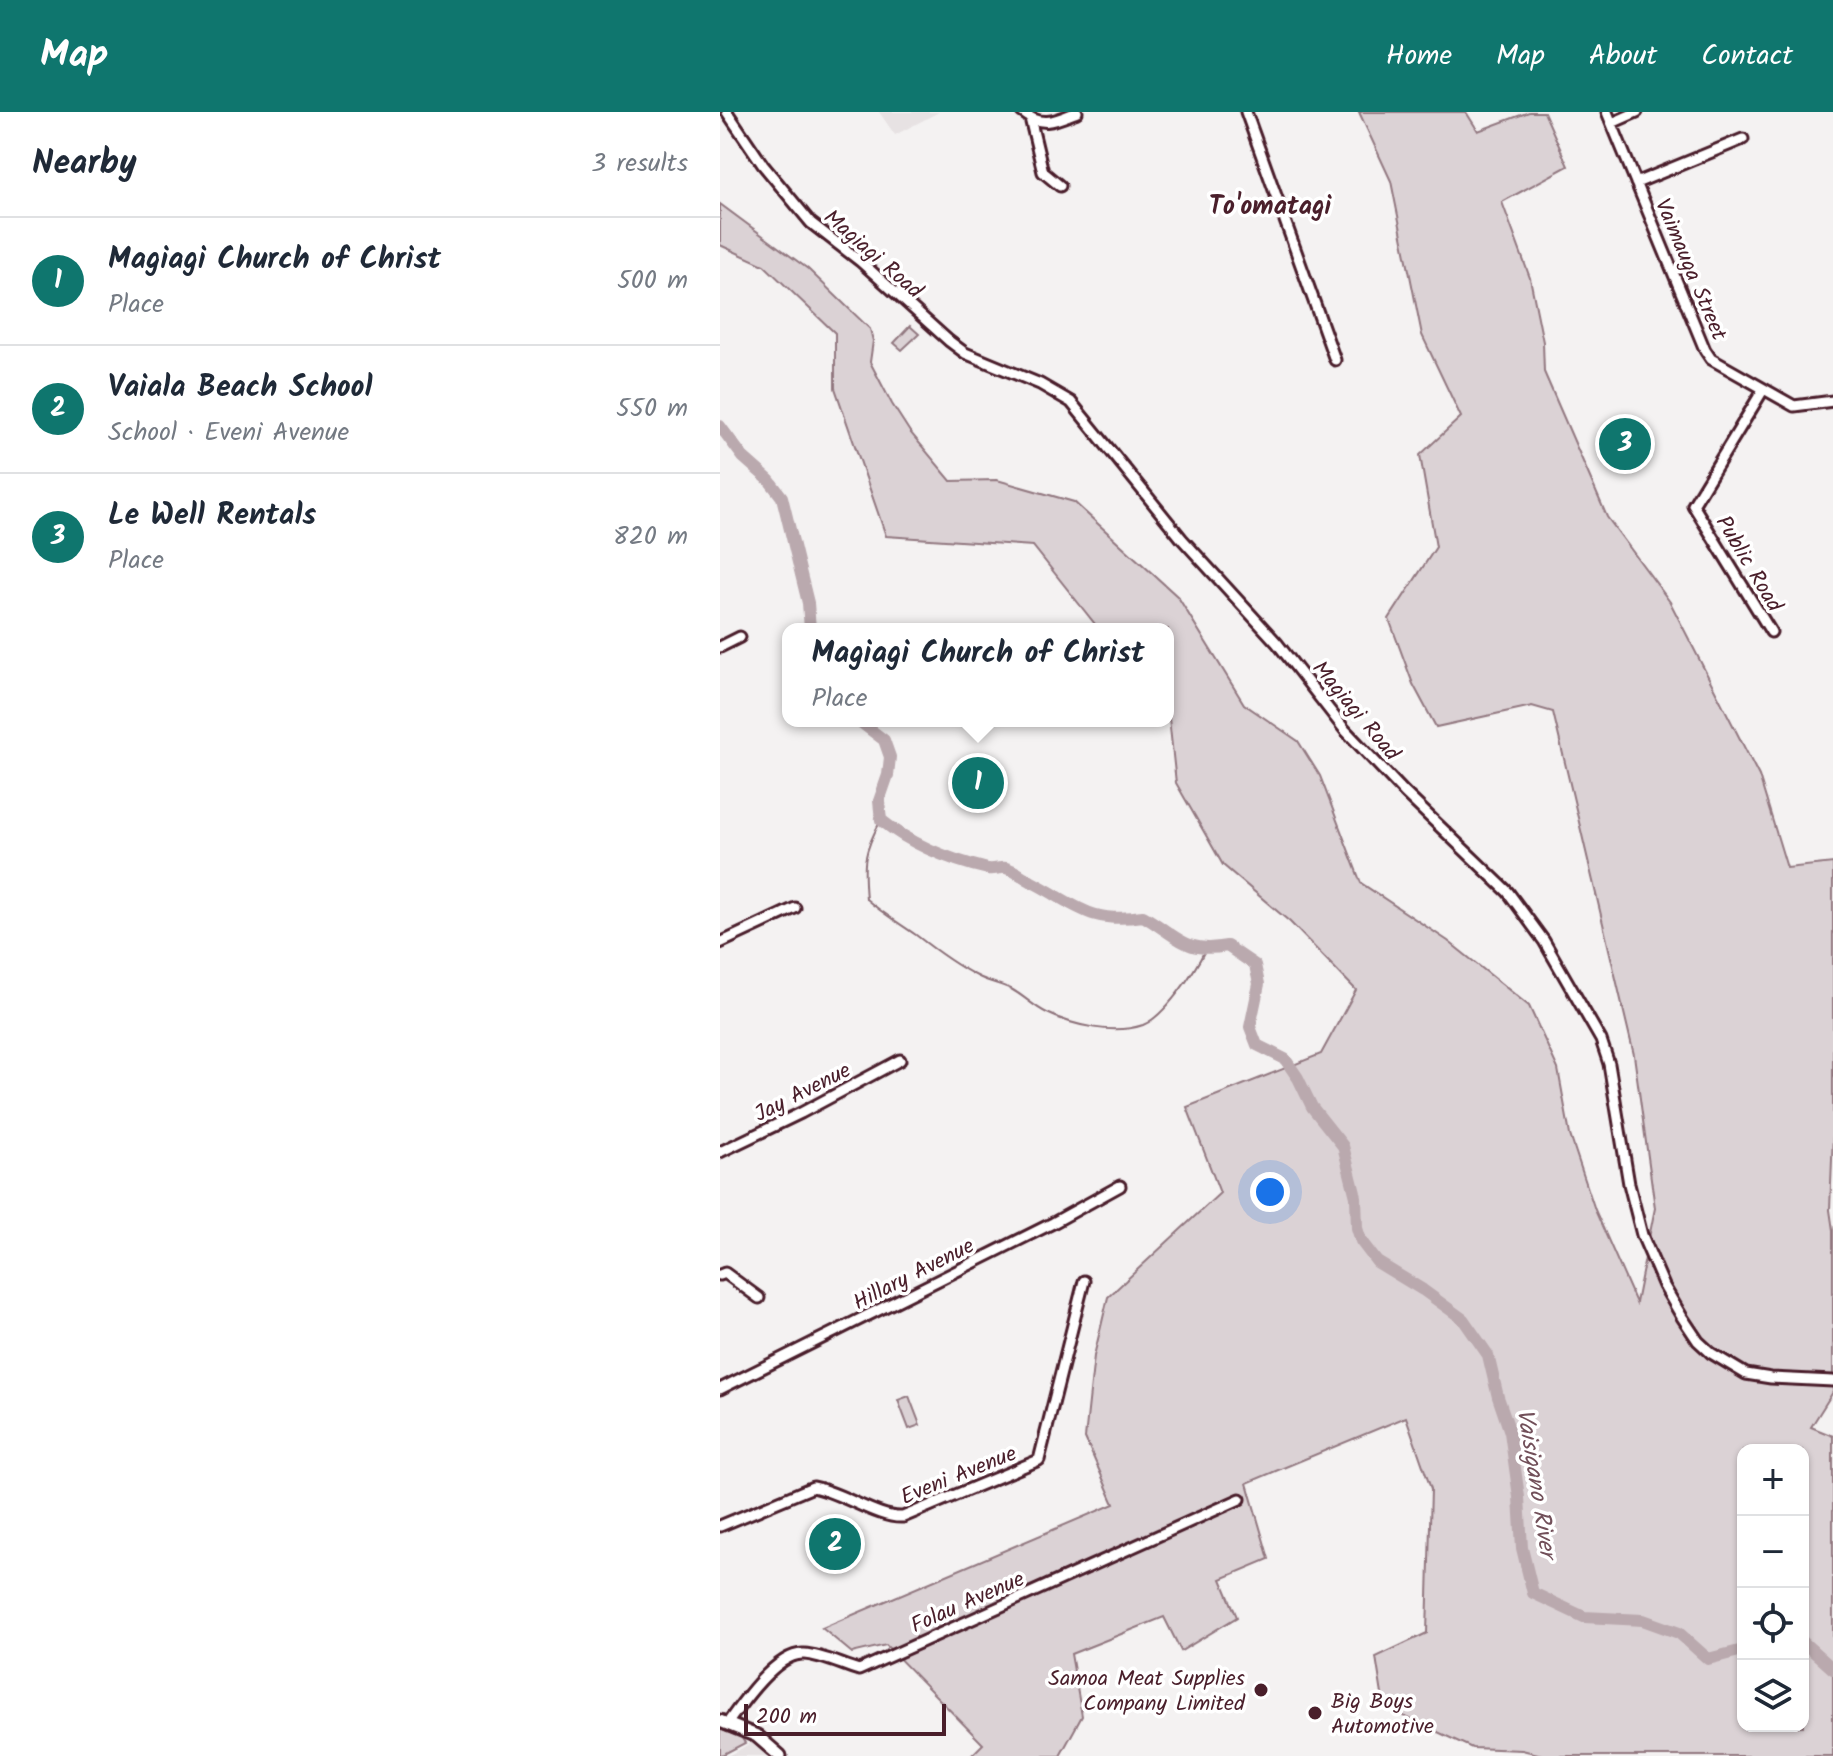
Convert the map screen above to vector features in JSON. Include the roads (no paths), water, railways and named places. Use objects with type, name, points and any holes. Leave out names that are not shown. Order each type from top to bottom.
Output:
[{"type":"main road","points":[[724,1722],[757,1736],[780,1756]]},
{"type":"street","name":"Magiagi Road","points":[[727,112],[763,165],[811,223],[860,261],[949,341],[965,353],[1040,384],[1071,402],[1182,539],[1277,643],[1345,730],[1508,892],[1544,941],[1601,1040],[1609,1064],[1629,1184],[1642,1235],[1664,1286],[1682,1317],[1698,1341],[1711,1353],[1746,1374],[1833,1381]]},
{"type":"street","points":[[1026,115],[1038,122],[1049,123],[1077,112]]},
{"type":"street","points":[[1246,112],[1335,360]]},
{"type":"street","name":"Vaimauga Street","points":[[1607,112],[1711,359],[1794,406],[1833,401]]},
{"type":"street","points":[[1612,123],[1637,112]]},
{"type":"street","points":[[1026,115],[1043,172],[1060,186]]},
{"type":"street","points":[[1636,183],[1743,139]]},
{"type":"street","name":"Public Road","points":[[1763,390],[1693,505],[1771,632]]},
{"type":"street","points":[[720,647],[740,637]]},
{"type":"street","points":[[720,943],[795,908]]},
{"type":"street","name":"Jay Avenue","points":[[720,1152],[900,1060]]},
{"type":"street","name":"Hillary Avenue","points":[[720,1389],[1053,1223],[1120,1186]]},
{"type":"street","points":[[720,1275],[725,1273],[759,1298]]},
{"type":"street","name":"Eveni Avenue","points":[[720,1526],[813,1487],[828,1490],[890,1517],[903,1517],[1039,1460],[1084,1281]]},
{"type":"street","name":"Folau Avenue","points":[[724,1722],[762,1678],[792,1657],[803,1654],[859,1670],[1240,1499]]},
{"type":"waterway","name":"Vaisigano River","points":[[720,426],[743,457],[769,480],[782,497],[808,603],[810,623]]},
{"type":"waterway","name":"Vaisigano River","points":[[867,727],[884,740],[890,757],[888,775],[879,801],[881,820],[905,837],[960,861],[988,869],[1009,869],[1085,911],[1110,917],[1143,916],[1182,942],[1201,948],[1227,946],[1255,965],[1259,984],[1250,1027],[1257,1045],[1285,1059],[1312,1107],[1343,1146],[1356,1197],[1357,1228],[1361,1241],[1377,1262],[1463,1319],[1488,1355],[1510,1432],[1522,1548],[1533,1593],[1584,1617],[1643,1620],[1679,1633],[1708,1659],[1737,1652]]},
{"type":"waterway","points":[[881,820],[866,858],[866,899],[961,967],[1011,989],[1042,1011],[1058,1018],[1107,1029],[1143,1025],[1169,1003],[1187,981],[1205,950]]},
{"type":"waterway","name":"Vaisigano River","points":[[1809,1647],[1833,1669]]},
{"type":"place","name":"Le Well Rentals","points":[[1625,444]]},
{"type":"place","name":"Magiagi Church of Christ","points":[[978,783]]},
{"type":"place","name":"Vaiala Beach School","points":[[835,1544]]},
{"type":"place","name":"Samoa Meat Supplies Company Limited","points":[[1261,1690]]},
{"type":"place","name":"Big Boys Automotive","points":[[1315,1713]]},
{"type":"district","name":"To'omatagi","points":[[1270,205]]}]
